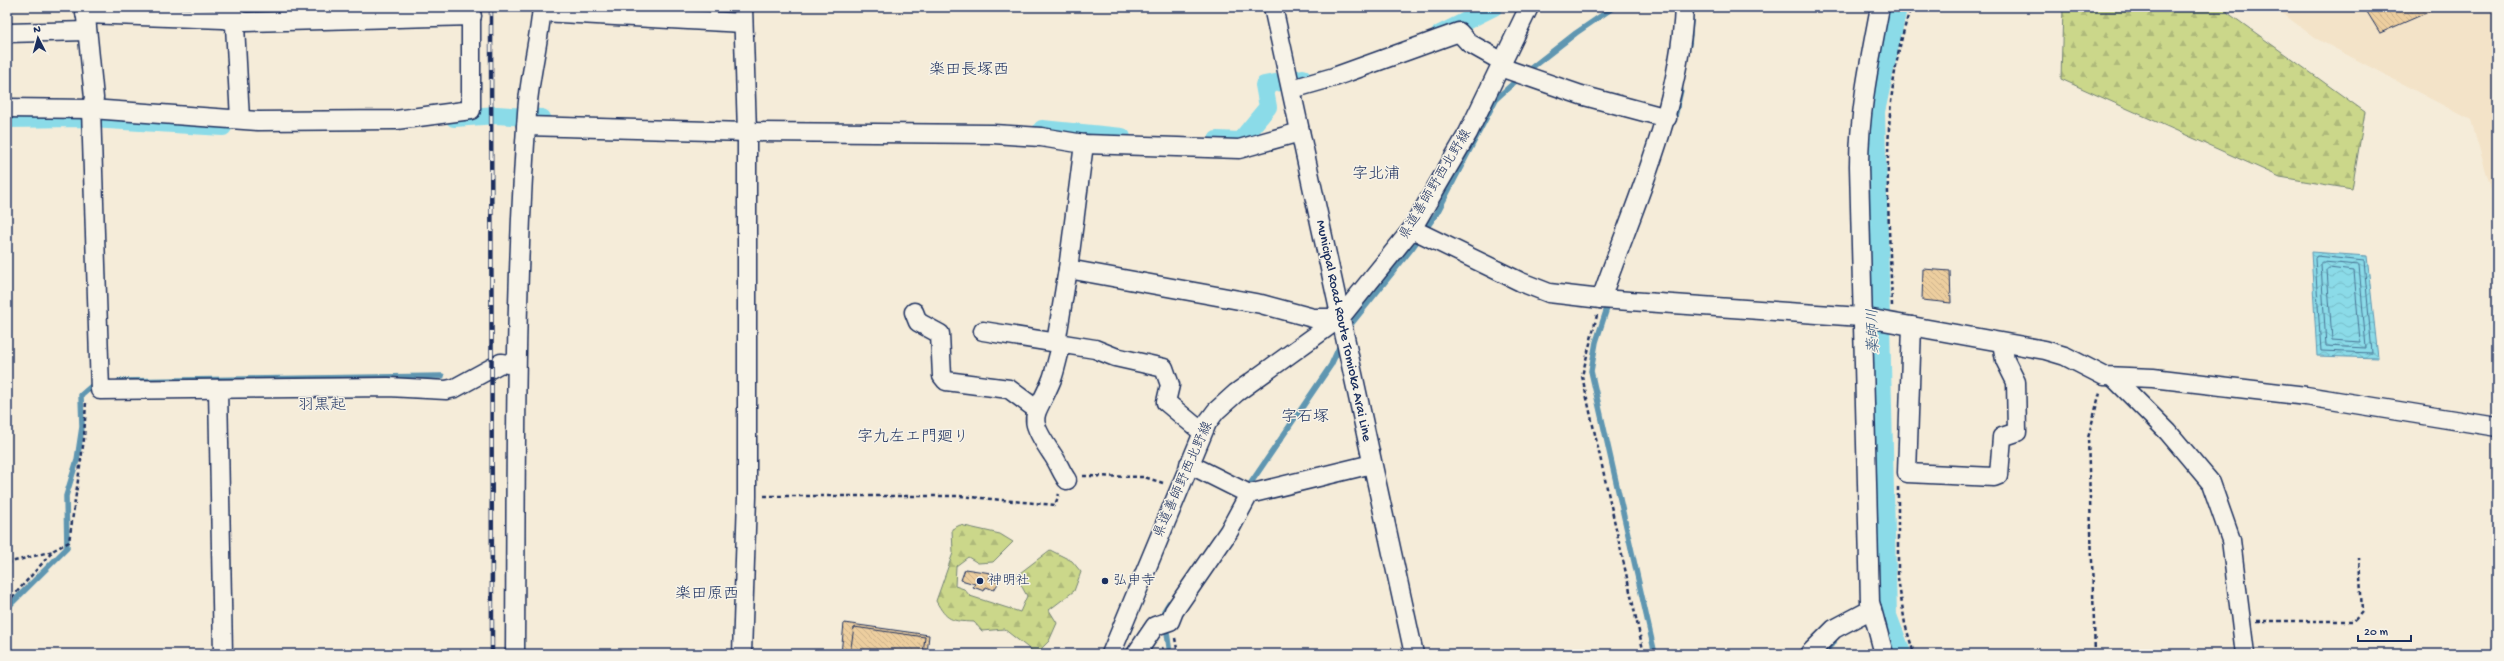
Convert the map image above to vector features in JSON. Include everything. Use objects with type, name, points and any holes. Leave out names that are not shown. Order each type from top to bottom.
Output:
[{"type":"street","name":"Municipal Road Route Tomioka Arai Line","points":[[1273,7],[1414,654]]},
{"type":"street","name":"県道善師野西北野線","points":[[1111,654],[1202,432],[1216,411],[1236,393],[1340,318],[1412,229],[1468,133],[1529,7]]},
{"type":"street","points":[[1601,299],[1667,118],[1683,33],[1684,7]]},
{"type":"street","points":[[1880,7],[1859,133],[1861,317],[1872,609],[1884,654]]},
{"type":"street","points":[[515,654],[516,365],[526,119],[542,10],[743,15],[746,124],[747,496],[742,654]]},
{"type":"street","points":[[7,33],[86,17],[471,12],[471,110],[396,120],[258,121],[91,109],[7,108]]},
{"type":"street","points":[[234,14],[240,119]]},
{"type":"street","points":[[86,17],[94,98],[91,109],[100,382],[218,390],[388,387],[446,390],[455,388],[501,364],[516,365]]},
{"type":"street","points":[[1290,83],[1341,74],[1459,32],[1469,43],[1502,64],[1581,95],[1667,118]]},
{"type":"street","points":[[526,119],[746,124],[993,134],[1041,137],[1084,144],[1239,149],[1300,132]]},
{"type":"street","points":[[1068,480],[1036,428],[1036,409],[1052,380],[1059,343],[1084,144]]},
{"type":"street","points":[[1412,229],[1428,238],[1550,293],[1601,299],[1861,317],[2055,352],[2109,377],[2168,432],[2211,483],[2231,540],[2245,654]]},
{"type":"street","points":[[1068,269],[1261,304],[1313,318],[1340,318]]},
{"type":"street","points":[[914,312],[918,322],[940,334],[942,376],[946,381],[1009,389],[1036,409]]},
{"type":"street","points":[[1912,326],[1907,473],[1994,477],[1998,475],[2002,438],[2017,432],[2016,382],[2005,360],[2002,343]]},
{"type":"street","points":[[983,331],[1095,349],[1115,357],[1164,368],[1170,385],[1166,402],[1202,432]]},
{"type":"street","points":[[2109,377],[2153,378],[2298,395],[2497,427]]},
{"type":"street","points":[[218,390],[223,654]]},
{"type":"street","points":[[1189,464],[1249,494],[1372,464]]},
{"type":"street","points":[[1136,654],[1155,626],[1170,621],[1174,611],[1228,530],[1249,494]]},
{"type":"street","points":[[1809,654],[1834,628],[1872,609]]},
{"type":"path","points":[[1891,323],[1888,155],[1891,96],[1902,33],[1911,7]]},
{"type":"path","points":[[1601,299],[1582,376],[1644,654]]},
{"type":"path","points":[[2095,654],[2088,438],[2109,377]]},
{"type":"path","points":[[7,563],[54,550],[69,542],[84,439],[87,396],[100,382]]},
{"type":"path","points":[[747,496],[960,496],[1055,505],[1068,480],[1079,476],[1144,477],[1179,488]]},
{"type":"path","points":[[1897,540],[1898,578],[1906,624],[1914,654]]},
{"type":"path","points":[[7,603],[54,550]]},
{"type":"path","points":[[2241,621],[2314,619],[2354,621],[2362,612],[2359,558]]},
{"type":"shaded area","points":[[2274,7],[2497,7],[2497,209],[2471,120],[2315,38]]},
{"type":"green space","points":[[2063,7],[2225,7],[2228,13],[2365,112],[2352,189],[2280,177],[2061,79]]},
{"type":"green space","points":[[960,525],[1000,534],[1013,542],[993,562],[978,563],[968,557],[956,566],[955,586],[964,589],[970,596],[1020,612],[1027,596],[1016,576],[1050,550],[1072,561],[1081,572],[1074,591],[1049,610],[1057,623],[1049,641],[1036,654],[1004,629],[982,631],[974,622],[950,619],[940,608],[936,601],[953,553],[952,529]]},
{"type":"water","points":[[2311,252],[2367,256],[2378,358],[2317,356]]},
{"type":"building","points":[[2364,7],[2440,7],[2380,33]]},
{"type":"building","points":[[1923,269],[1950,271],[1951,303],[1922,300]]},
{"type":"building","name":"神明社","points":[[965,569],[991,573],[989,579],[999,582],[994,590],[986,587],[984,591],[973,587],[975,584],[961,580]]},
{"type":"building","points":[[844,623],[929,635],[927,654],[841,654]]},
{"type":"building","points":[[854,627],[925,637],[923,654],[850,654]]},
{"type":"waterway","points":[[1440,34],[1494,7]]},
{"type":"waterway","points":[[1526,72],[1576,33],[1614,7]]},
{"type":"waterway","name":"薬師川","points":[[1891,7],[1869,111],[1881,617],[1895,654]]},
{"type":"waterway","points":[[1689,45],[1691,21]]},
{"type":"waterway","points":[[1217,140],[1240,141],[1268,107],[1264,85],[1303,78]]},
{"type":"waterway","points":[[1348,328],[1413,247],[1437,213],[1496,99],[1519,78]]},
{"type":"waterway","points":[[1674,121],[1681,90]]},
{"type":"waterway","points":[[454,118],[497,115],[542,118]]},
{"type":"waterway","points":[[7,119],[75,118],[223,127]]},
{"type":"waterway","points":[[1042,129],[1122,137]]},
{"type":"waterway","points":[[1609,302],[1596,342],[1591,371],[1655,654]]},
{"type":"waterway","points":[[1246,490],[1331,365],[1341,343]]},
{"type":"waterway","points":[[119,381],[442,376]]},
{"type":"waterway","points":[[7,608],[67,548],[66,496],[77,460],[82,427],[81,395],[96,382]]},
{"type":"waterway","points":[[1169,603],[1164,611],[1170,654]]},
{"type":"waterway","points":[[1822,654],[1834,642]]},
{"type":"railway","points":[[491,7],[492,654]]},
{"type":"place","name":"神明社","points":[[980,581]]},
{"type":"place","name":"弘申寺","points":[[1105,581]]},
{"type":"district","name":"楽田長塚西","points":[[969,71]]},
{"type":"district","name":"字北浦","points":[[1376,175]]},
{"type":"district","name":"羽黒起","points":[[322,406]]},
{"type":"district","name":"字石塚","points":[[1305,418]]},
{"type":"district","name":"字九左エ門廻り","points":[[913,438]]},
{"type":"district","name":"楽田原西","points":[[707,595]]}]
